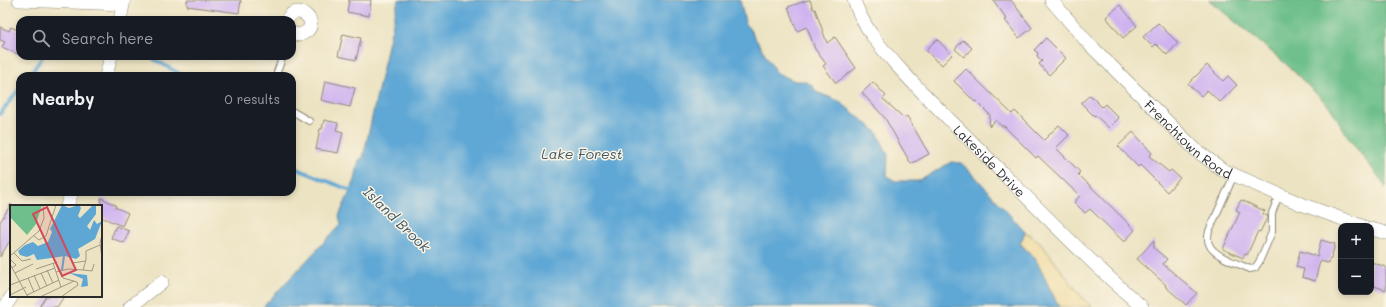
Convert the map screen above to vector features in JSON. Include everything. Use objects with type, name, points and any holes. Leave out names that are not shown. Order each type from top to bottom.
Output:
[{"type":"street","points":[[19,0],[124,2],[121,16]]},
{"type":"street","name":"Lakeside Drive","points":[[854,0],[868,29],[877,43],[910,80],[1047,218],[1142,307]]},
{"type":"street","name":"Frenchtown Road","points":[[1051,0],[1089,44],[1197,151],[1223,170],[1301,204],[1354,223]]},
{"type":"street","points":[[289,16],[299,5],[307,14],[311,24],[306,32],[296,35]]},
{"type":"street","points":[[107,72],[110,60]]},
{"type":"street","points":[[1374,230],[1386,233]]},
{"type":"street","points":[[130,307],[162,282]]},
{"type":"street","points":[[4,307],[11,297]]},
{"type":"lane","points":[[277,72],[282,60]]},
{"type":"lane","points":[[296,113],[309,121]]},
{"type":"lane","points":[[1234,175],[1209,231],[1208,244],[1212,250],[1220,256],[1250,269],[1255,268],[1272,232],[1272,213],[1279,195]]},
{"type":"green space","points":[[1209,0],[1386,0],[1386,188],[1350,140],[1330,107],[1285,63]]},
{"type":"sand","points":[[1025,232],[1040,242],[1080,295],[1092,307],[1059,307],[1035,258],[1020,243]]},
{"type":"water","name":"Lake Forest","points":[[398,0],[740,0],[745,22],[777,73],[795,81],[804,81],[812,85],[816,92],[839,101],[877,132],[888,155],[887,176],[895,181],[919,181],[951,162],[961,163],[973,174],[1025,232],[1020,244],[1035,258],[1059,307],[263,307],[341,224],[339,216],[355,180],[359,160],[363,158]]},
{"type":"building","points":[[187,0],[241,0],[239,13],[187,6]]},
{"type":"building","points":[[349,0],[371,0],[369,16],[347,12]]},
{"type":"building","points":[[810,0],[813,9],[815,9],[827,43],[835,37],[856,68],[836,83],[823,66],[826,64],[815,49],[807,27],[797,31],[788,7]]},
{"type":"building","points":[[993,0],[1011,0],[1032,28],[1019,38],[1005,20],[1007,19]]},
{"type":"building","points":[[1120,5],[1137,26],[1123,38],[1106,17]]},
{"type":"building","points":[[1158,23],[1178,43],[1167,55],[1156,44],[1153,47],[1143,37]]},
{"type":"building","points":[[0,27],[9,31],[11,27],[16,29],[16,53],[2,47],[5,42],[0,40]]},
{"type":"building","points":[[343,34],[361,38],[356,60],[338,56]]},
{"type":"building","points":[[1046,38],[1066,58],[1049,75],[1039,64],[1042,61],[1037,56],[1038,53],[1034,50]]},
{"type":"building","points":[[937,39],[952,55],[942,65],[938,61],[937,62],[926,50]]},
{"type":"building","points":[[963,40],[972,48],[964,57],[955,49]]},
{"type":"building","points":[[1207,65],[1223,81],[1228,76],[1237,85],[1220,102],[1207,90],[1201,96],[1188,84]]},
{"type":"building","points":[[966,69],[1012,114],[1015,111],[1044,140],[1059,125],[1069,135],[1056,148],[1080,172],[1078,174],[1135,230],[1124,242],[1090,209],[1085,213],[1074,202],[1080,196],[1038,156],[1036,158],[1004,126],[1001,126],[996,120],[989,127],[990,115],[954,81]]},
{"type":"building","points":[[325,81],[355,88],[350,107],[321,100]]},
{"type":"building","points":[[873,82],[886,96],[883,99],[904,118],[907,116],[929,154],[911,164],[885,118],[862,93]]},
{"type":"building","points":[[1090,95],[1102,107],[1105,104],[1119,118],[1109,128],[1081,103]]},
{"type":"building","points":[[324,120],[338,123],[336,130],[343,132],[338,153],[316,149],[320,129],[322,129]]},
{"type":"building","points":[[1133,132],[1152,153],[1149,156],[1169,172],[1171,170],[1180,178],[1167,192],[1140,165],[1138,167],[1118,146]]},
{"type":"building","points":[[101,198],[128,213],[122,226],[102,217]]},
{"type":"building","points":[[1241,200],[1265,211],[1263,214],[1268,216],[1260,232],[1258,231],[1247,255],[1245,254],[1243,258],[1223,249],[1240,212],[1236,210]]},
{"type":"building","points":[[10,206],[10,241],[0,257],[0,222]]},
{"type":"building","points":[[116,226],[129,231],[124,243],[111,238]]},
{"type":"building","points":[[1154,240],[1154,248],[1167,259],[1163,264],[1197,293],[1186,305],[1137,259]]},
{"type":"building","points":[[1321,240],[1335,244],[1331,259],[1328,263],[1320,261],[1315,281],[1302,277],[1304,269],[1296,267],[1300,251],[1317,256]]},
{"type":"building","points":[[1374,263],[1386,267],[1386,290],[1374,286]]},
{"type":"building","points":[[45,297],[63,297],[57,307],[39,307]]},
{"type":"waterway","name":"Island Brook","points":[[32,72],[40,60]]},
{"type":"waterway","name":"Island Brook","points":[[155,60],[177,72]]},
{"type":"waterway","name":"Island Brook","points":[[0,114],[16,93]]},
{"type":"waterway","name":"Island Brook","points":[[296,169],[353,192]]}]
